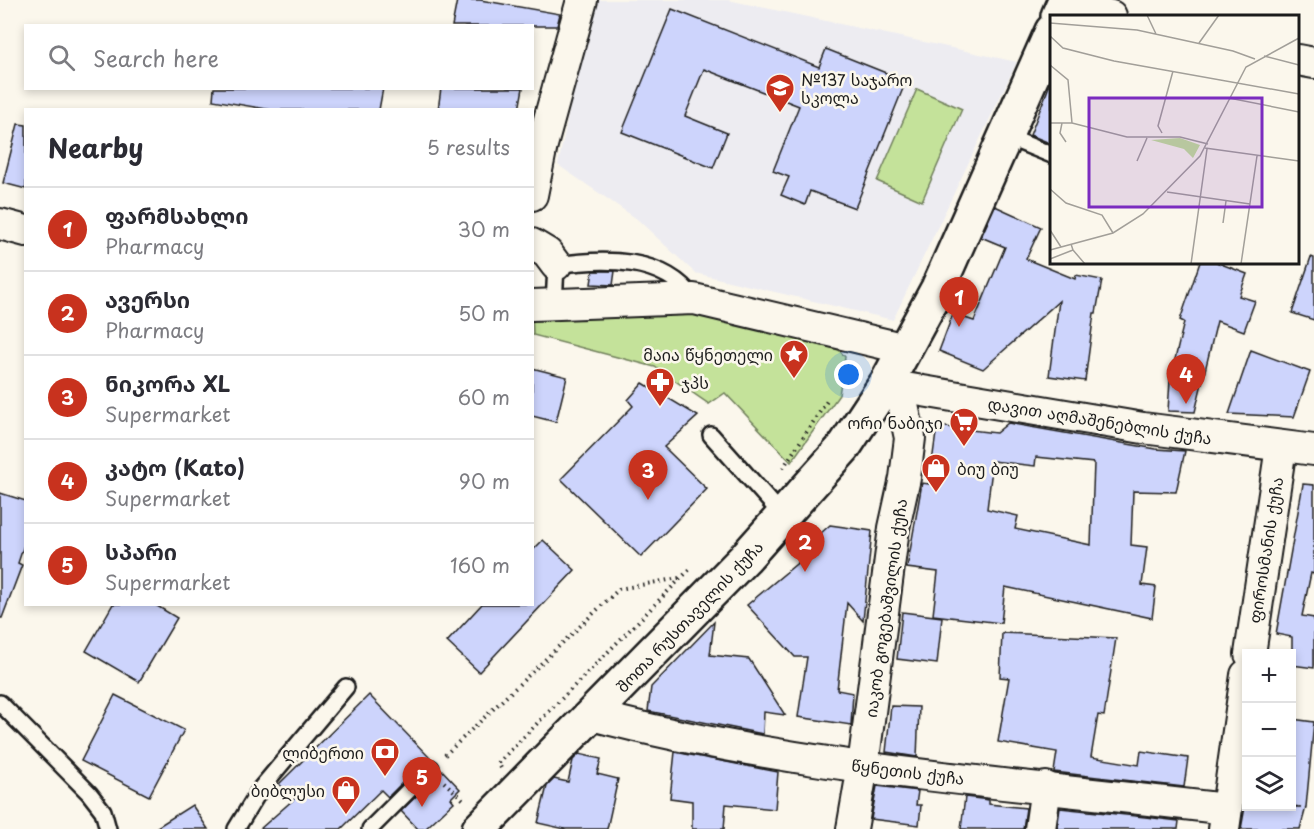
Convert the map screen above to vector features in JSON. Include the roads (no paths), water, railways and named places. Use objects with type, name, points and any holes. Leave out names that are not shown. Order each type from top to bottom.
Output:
[{"type":"main road","name":"შოთა რუსთაველის ქუჩა","points":[[485,818],[592,715],[776,507],[844,447],[893,384],[906,349],[938,288],[1050,34]]},
{"type":"street","points":[[534,185],[542,146],[582,0]]},
{"type":"street","points":[[1059,13],[1094,15]]},
{"type":"street","points":[[1299,60],[1314,63]]},
{"type":"street","points":[[0,224],[24,230]]},
{"type":"street","points":[[534,245],[547,254],[556,265]]},
{"type":"street","points":[[543,305],[694,299],[906,349]]},
{"type":"street","name":"დავით აღმაშენებლის ქუჩა","points":[[893,384],[1143,428],[1314,450]]},
{"type":"street","name":"იაკობ გოგებაშვილის ქუჩა","points":[[852,829],[863,766],[894,528],[905,478],[910,438],[893,384]]},
{"type":"street","name":"ფიროსმანის ქუჩა","points":[[1251,649],[1281,447]]},
{"type":"street","points":[[1225,819],[1242,702]]},
{"type":"street","name":"წყნეთის ქუჩა","points":[[592,715],[670,736],[863,766],[1046,787],[1225,819]]},
{"type":"street","points":[[1040,829],[1046,787]]},
{"type":"lane","points":[[1005,136],[1050,154]]},
{"type":"lane","points":[[543,305],[556,265],[593,260],[643,265],[684,284],[694,299]]},
{"type":"lane","points":[[711,435],[776,507]]},
{"type":"lane","points":[[236,829],[261,788],[346,687]]},
{"type":"lane","points":[[0,703],[89,793],[103,811],[108,829]]},
{"type":"lane","points":[[370,829],[434,771]]},
{"type":"place","name":"№137 საჯარო სკოლა","points":[[780,114]]},
{"type":"place","name":"ფარმსახლი","points":[[959,327]]},
{"type":"place","name":"მაია წყნეთელი","points":[[794,380]]},
{"type":"place","name":"კატო (Kato)","points":[[1186,404]]},
{"type":"place","name":"ჯპს","points":[[660,408]]},
{"type":"place","name":"ორი ნაბიჯი","points":[[964,448]]},
{"type":"place","name":"ბიუ ბიუ","points":[[936,494]]},
{"type":"place","name":"ნიკორა XL","points":[[648,500]]},
{"type":"place","name":"ავერსი","points":[[805,572]]},
{"type":"place","name":"ლიბერთი","points":[[385,778]]},
{"type":"place","name":"სპარი","points":[[422,807]]},
{"type":"place","name":"ბიბლუსი","points":[[346,816]]}]
